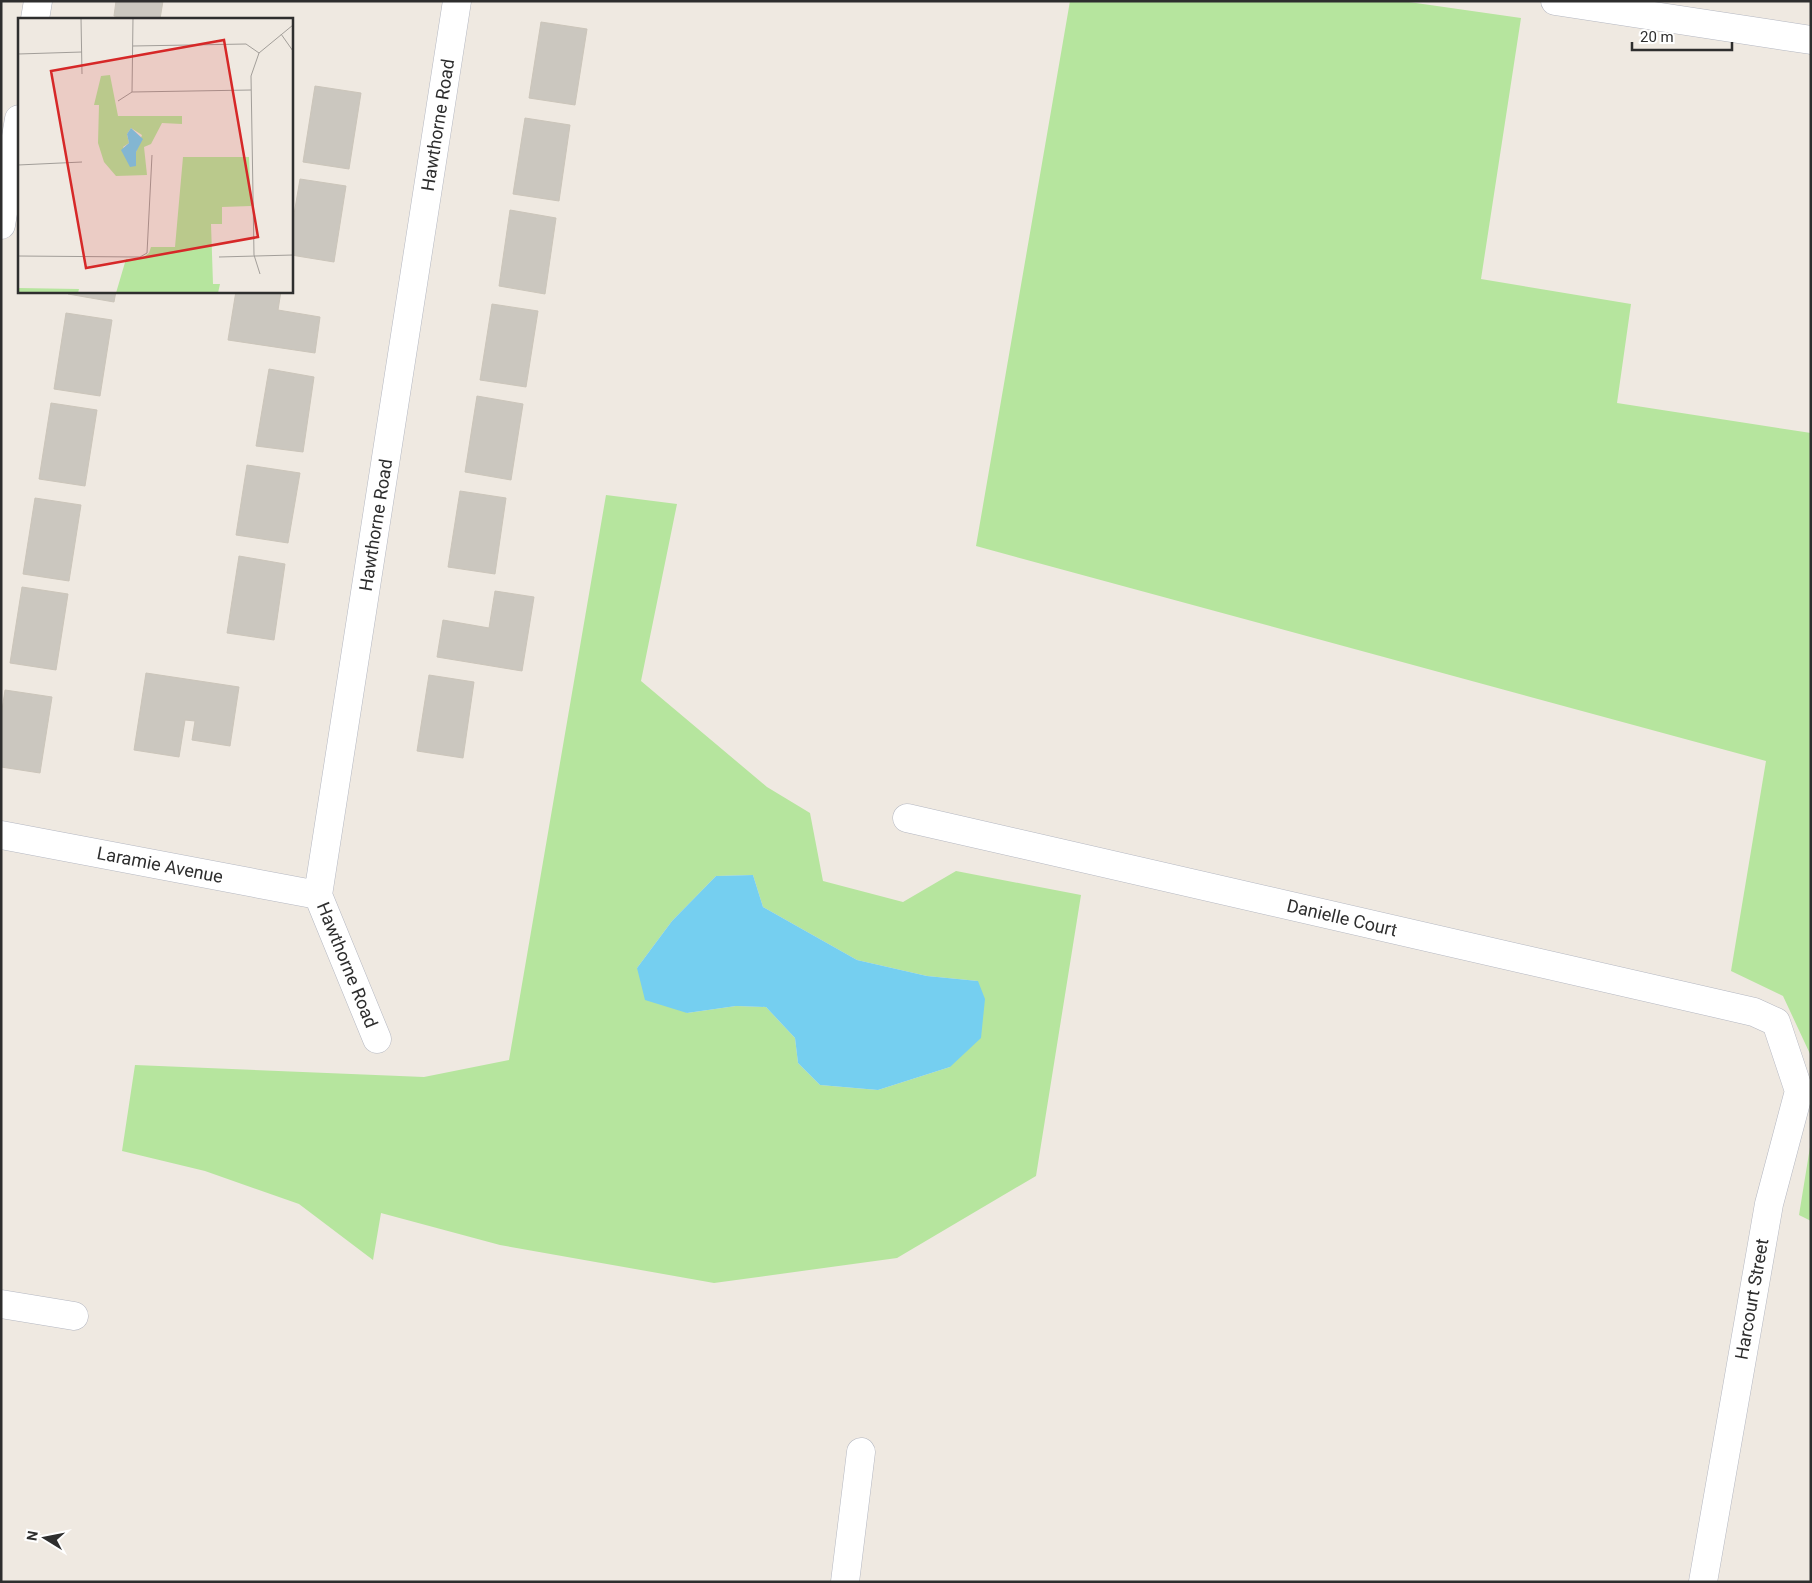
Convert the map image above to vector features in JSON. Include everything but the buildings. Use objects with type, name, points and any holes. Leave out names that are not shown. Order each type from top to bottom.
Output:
[{"type":"street","points":[[35,18],[38,1]]},
{"type":"street","name":"Hawthorne Road","points":[[377,1039],[318,895],[457,1]]},
{"type":"street","points":[[1555,1],[1811,40]]},
{"type":"street","points":[[1,225],[18,124]]},
{"type":"street","name":"Danielle Court","points":[[907,818],[1754,1012],[1776,1022]]},
{"type":"street","name":"Laramie Avenue","points":[[1,835],[318,895]]},
{"type":"street","name":"Harcourt Street","points":[[1703,1582],[1769,1204],[1799,1091],[1776,1022]]},
{"type":"street","points":[[1,1304],[74,1316]]},
{"type":"street","points":[[845,1582],[862,1452]]},
{"type":"green space","points":[[1070,1],[1402,1],[1521,18],[1481,279],[1631,304],[1617,403],[1811,433],[1811,1056],[1783,996],[1731,971],[1766,761],[976,546]]},
{"type":"green space","points":[[606,495],[677,504],[641,681],[767,787],[810,813],[823,881],[903,902],[956,871],[1081,895],[1036,1176],[897,1258],[714,1283],[500,1245],[381,1213],[373,1260],[299,1204],[205,1171],[122,1151],[135,1065],[424,1077],[509,1060]],"holes":[[[753,875],[763,907],[857,960],[927,976],[978,981],[950,1067],[878,1090],[820,1085],[798,1063],[795,1038],[766,1007],[736,1006],[687,1013],[637,968],[672,921],[716,876]]]},
{"type":"green space","points":[[1811,1141],[1811,1221],[1799,1215]]},
{"type":"water","points":[[753,875],[763,907],[857,960],[927,976],[978,981],[985,999],[981,1038],[950,1067],[878,1090],[820,1085],[798,1063],[795,1038],[766,1007],[736,1006],[687,1013],[645,1000],[637,968],[672,921],[716,876]]}]
